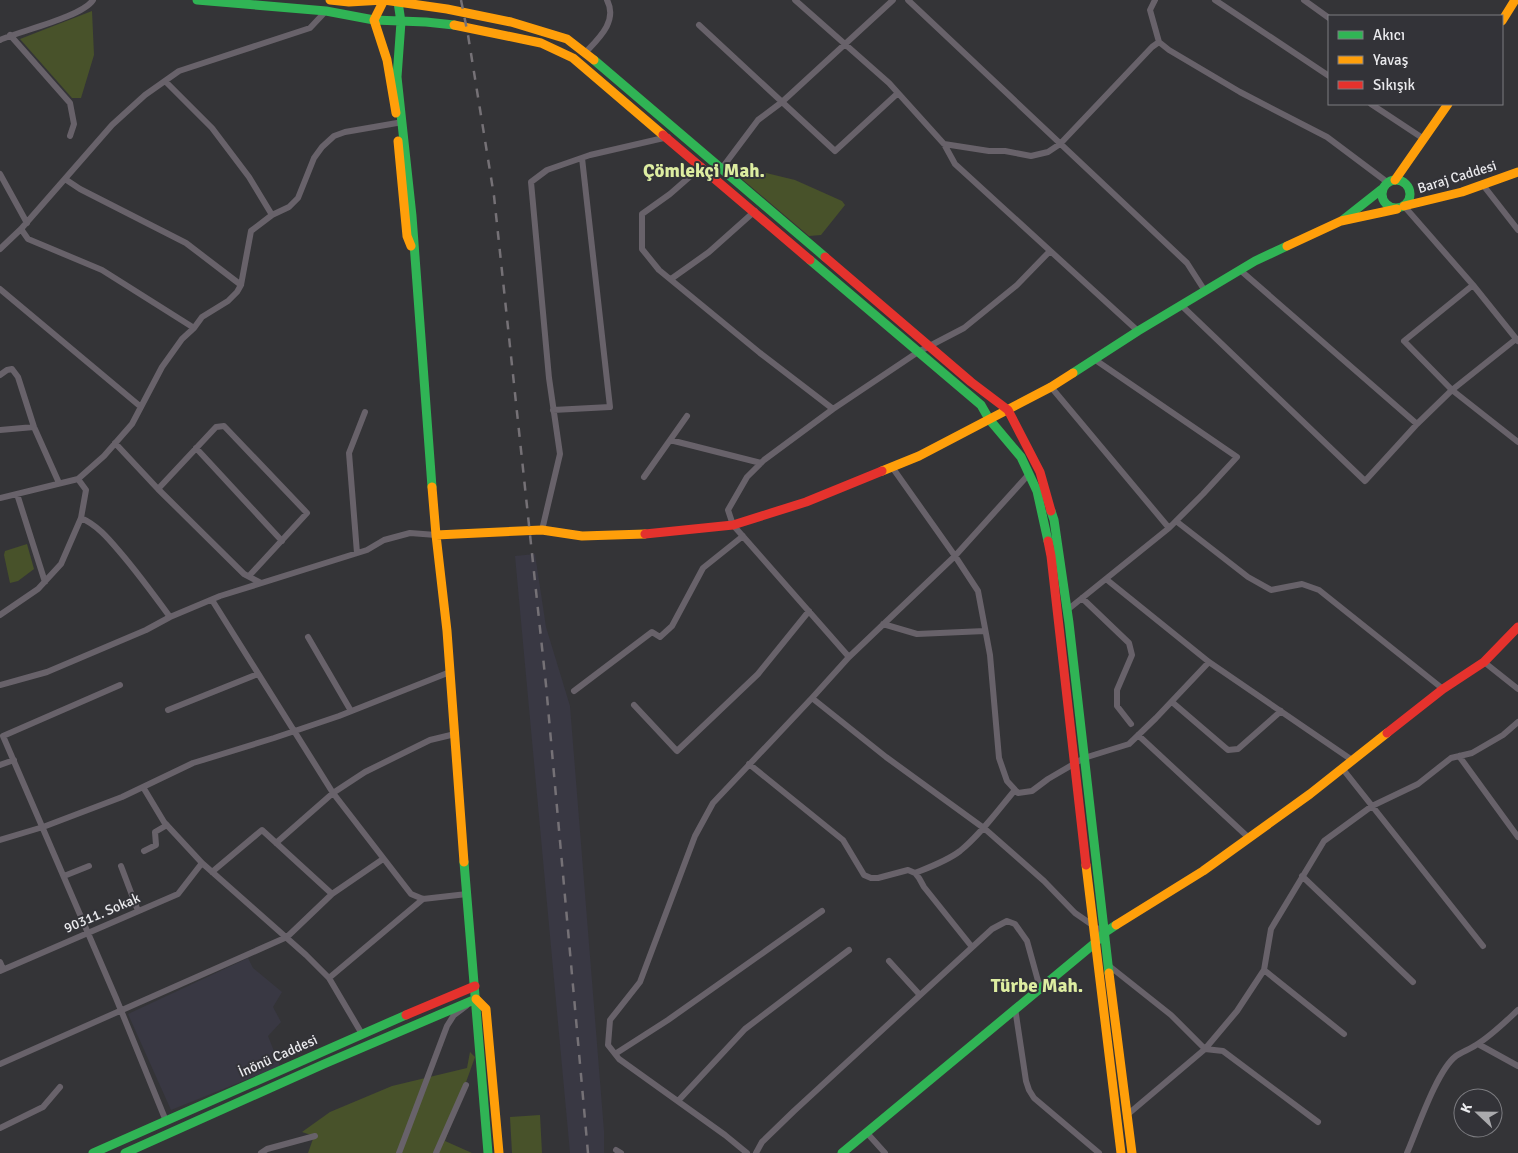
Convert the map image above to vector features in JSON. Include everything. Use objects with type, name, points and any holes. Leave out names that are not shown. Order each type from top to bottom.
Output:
[{"type":"main road","points":[[197,0],[326,11],[374,20],[453,25],[541,43],[573,58],[981,404],[989,419],[1021,457],[1037,491],[1051,556],[1120,1153]]},
{"type":"main road","points":[[330,0],[349,2],[384,0],[447,9],[511,22],[567,39],[605,68],[971,382],[1008,410],[1040,472],[1054,520],[1067,610],[1104,933],[1132,1153]]},
{"type":"main road","points":[[384,0],[374,20],[387,60],[397,123],[407,236],[414,254]]},
{"type":"main road","points":[[1503,19],[1515,0]]},
{"type":"main road","points":[[398,2],[401,22],[397,77],[412,216],[436,535],[448,631],[454,734],[488,1153]]},
{"type":"main road","points":[[436,535],[542,530],[582,536],[635,535],[733,525],[806,502],[919,456],[1051,387],[1138,331],[1255,261],[1341,221],[1388,184],[1403,181],[1409,187],[1410,196],[1407,203],[1400,207],[1392,208],[1385,204],[1382,197],[1388,184],[1447,105]]},
{"type":"main road","name":"Baraj Caddesi","points":[[1341,221],[1437,199],[1518,172]]},
{"type":"main road","points":[[842,1153],[1095,943],[1104,933],[1203,871],[1249,838],[1444,689],[1484,662],[1518,627]]},
{"type":"main road","name":"İnönü Caddesi","points":[[93,1153],[475,986]]},
{"type":"main road","points":[[125,1153],[324,1064],[476,999]]},
{"type":"main road","points":[[476,999],[486,1009],[499,1153]]},
{"type":"street","points":[[0,40],[66,16],[90,4],[92,0]]},
{"type":"street","points":[[586,53],[603,32],[609,21],[611,10],[606,0]]},
{"type":"street","points":[[795,0],[889,83],[944,144],[955,164],[1138,331]]},
{"type":"street","points":[[722,168],[758,120],[782,102],[892,0]]},
{"type":"street","points":[[908,0],[1187,263],[1205,291]]},
{"type":"street","points":[[1155,0],[1150,10],[1160,42],[1169,50],[1240,92],[1327,137],[1388,184]]},
{"type":"street","points":[[1215,0],[1328,75]]},
{"type":"street","points":[[1304,0],[1328,17]]},
{"type":"street","points":[[0,249],[27,223],[112,125],[145,95],[165,80],[178,71],[310,28],[326,11]]},
{"type":"street","points":[[699,25],[835,151],[898,93]]},
{"type":"street","points":[[10,35],[70,103],[74,124],[70,136]]},
{"type":"street","points":[[944,144],[1031,156],[1048,152],[1060,144],[1145,54],[1160,42]]},
{"type":"street","points":[[165,80],[212,128],[249,177],[272,216]]},
{"type":"street","points":[[1373,105],[1424,138]]},
{"type":"street","points":[[0,498],[78,479],[104,456],[132,424],[162,366],[182,339],[202,317],[228,301],[237,292],[241,285],[251,231],[259,224],[289,207],[298,198],[314,158],[322,147],[334,136],[345,132],[397,123]]},
{"type":"street","points":[[542,530],[560,454],[549,378],[531,182],[548,170],[582,158],[668,138]]},
{"type":"street","points":[[553,410],[610,407],[582,158]]},
{"type":"street","points":[[702,166],[670,194],[642,214],[642,249],[659,270],[760,353],[833,409]]},
{"type":"street","points":[[0,174],[27,223]]},
{"type":"street","points":[[65,179],[186,243],[241,285]]},
{"type":"street","points":[[1483,185],[1518,230]]},
{"type":"street","points":[[1181,305],[1365,481],[1417,424],[1452,390],[1517,340],[1473,285],[1400,207]]},
{"type":"street","points":[[671,279],[709,252],[755,212]]},
{"type":"street","points":[[21,229],[28,239],[102,270],[194,328]]},
{"type":"street","points":[[849,657],[733,525],[728,510],[747,477],[761,463],[833,409],[918,352],[964,328],[1017,285],[1050,252]]},
{"type":"street","points":[[1240,270],[1417,424]]},
{"type":"street","points":[[1473,285],[1404,341],[1452,390],[1518,442]]},
{"type":"street","points":[[0,289],[141,407]]},
{"type":"street","points":[[1058,619],[1169,528],[1237,457],[1094,359]]},
{"type":"street","points":[[0,375],[12,369],[18,377],[34,427],[59,484]]},
{"type":"street","points":[[1051,387],[1169,528]]},
{"type":"street","points":[[357,553],[349,453],[364,412]]},
{"type":"street","points":[[644,477],[687,416]]},
{"type":"street","points":[[158,489],[216,427],[224,426],[307,513],[249,576]]},
{"type":"street","points":[[0,430],[34,427]]},
{"type":"street","points":[[670,440],[761,463]]},
{"type":"street","points":[[115,443],[158,489],[244,574],[261,583]]},
{"type":"street","points":[[196,448],[282,541]]},
{"type":"street","points":[[892,467],[978,591],[990,655],[1000,758],[1007,781],[1018,793],[1032,791],[1084,758],[1129,744],[1209,662]]},
{"type":"street","points":[[747,1153],[619,1059],[608,1045],[610,1020],[640,982],[695,836],[713,803],[849,657],[954,556],[1029,474]]},
{"type":"street","points":[[0,615],[31,594],[61,564],[81,518],[86,490],[78,479]]},
{"type":"street","points":[[17,494],[45,582]]},
{"type":"street","points":[[81,518],[92,523],[108,539],[140,575],[170,617]]},
{"type":"street","points":[[1176,521],[1248,577],[1271,590],[1302,584],[1320,590],[1444,689]]},
{"type":"street","points":[[0,685],[47,672],[220,596],[366,550],[384,540],[410,533],[436,535]]},
{"type":"street","points":[[574,691],[652,632],[660,636],[672,626],[702,568],[743,536]]},
{"type":"street","points":[[1106,579],[1209,662],[1352,760]]},
{"type":"street","points":[[1082,598],[1129,643],[1132,656],[1117,690],[1117,706],[1131,724]]},
{"type":"street","points":[[212,600],[333,793],[411,894],[423,899],[467,894]]},
{"type":"street","points":[[634,705],[676,750],[758,674],[809,611]]},
{"type":"street","points":[[883,624],[917,634],[985,631]]},
{"type":"street","points":[[308,636],[351,711]]},
{"type":"street","points":[[1484,662],[1518,689]]},
{"type":"street","points":[[0,840],[43,827],[122,797],[193,763],[351,711],[450,672]]},
{"type":"street","points":[[168,710],[258,674]]},
{"type":"street","points":[[120,685],[3,736],[88,932],[166,1121]]},
{"type":"street","points":[[812,698],[886,757],[982,827],[1044,881],[1075,913],[1104,933]]},
{"type":"street","points":[[1172,702],[1228,750],[1238,749],[1281,712]]},
{"type":"street","points":[[1127,1115],[1205,1048],[1237,1011],[1264,970],[1271,929],[1324,841],[1372,806],[1418,784],[1451,758],[1472,753],[1503,735],[1518,722]]},
{"type":"street","points":[[276,843],[333,793],[365,772],[430,740],[454,734]]},
{"type":"street","points":[[1138,735],[1249,838]]},
{"type":"street","points":[[1459,756],[1518,837]]},
{"type":"street","points":[[0,765],[14,760]]},
{"type":"street","points":[[748,764],[843,840],[864,875],[878,878],[908,870],[914,873],[972,947]]},
{"type":"street","points":[[1342,768],[1483,946]]},
{"type":"street","points":[[144,787],[166,825],[202,863],[287,937],[329,978],[362,1034]]},
{"type":"street","points":[[914,873],[959,852],[978,834],[1015,790]]},
{"type":"street","points":[[144,851],[156,846],[155,832],[166,825]]},
{"type":"street","points":[[212,872],[262,830],[332,894]]},
{"type":"street","points":[[0,1064],[287,937],[332,894],[382,858]]},
{"type":"street","name":"90311. Sokak","points":[[2,970],[178,894],[202,863]]},
{"type":"street","points":[[64,876],[90,866]]},
{"type":"street","points":[[121,866],[138,911]]},
{"type":"street","points":[[1302,876],[1413,982]]},
{"type":"street","points":[[329,978],[423,899]]},
{"type":"street","points":[[616,1054],[668,1020],[822,911]]},
{"type":"street","points":[[756,1153],[762,1142],[794,1110],[919,994],[992,929],[1006,921],[1015,924],[1027,941],[1040,988]]},
{"type":"street","points":[[678,1101],[745,1029],[849,950]]},
{"type":"street","points":[[889,961],[919,994]]},
{"type":"street","points":[[0,962],[2,970]]},
{"type":"street","points":[[1108,965],[1171,1015],[1205,1048],[1223,1052],[1318,1122]]},
{"type":"street","points":[[1264,970],[1344,1034]]},
{"type":"street","points":[[399,1153],[447,1026],[454,1015],[476,999]]},
{"type":"street","points":[[1015,1008],[1029,1090],[1034,1098],[1099,1153]]},
{"type":"street","points":[[1407,1153],[1442,1073],[1455,1056],[1478,1044],[1518,1010]]},
{"type":"street","points":[[1478,1044],[1518,1066]]},
{"type":"street","points":[[436,1153],[466,1085]]},
{"type":"street","points":[[0,1128],[43,1107],[60,1087]]},
{"type":"street","points":[[867,1133],[885,1153]]},
{"type":"street","points":[[261,1153],[267,1149],[314,1136]]},
{"type":"shaded area","points":[[535,554],[546,627],[570,706],[604,1131],[604,1153],[570,1153],[515,556]]},
{"type":"shaded area","points":[[248,958],[253,968],[282,992],[273,1007],[281,1022],[268,1036],[280,1066],[171,1110],[128,1014]]},
{"type":"green space","points":[[92,11],[94,55],[81,98],[72,98],[20,39]]},
{"type":"green space","points":[[749,169],[795,180],[842,201],[845,205],[821,235],[809,236],[742,179]]},
{"type":"green space","points":[[27,544],[34,569],[18,581],[10,583],[4,555],[5,551]]},
{"type":"green space","points":[[470,1052],[475,1057],[445,1141],[472,1153],[308,1153],[314,1136],[302,1132],[330,1112],[392,1086],[467,1068]]},
{"type":"green space","points":[[540,1115],[542,1153],[512,1153],[510,1117]]},
{"type":"railway","points":[[461,0],[494,196],[546,685],[588,1153]]},
{"type":"traffic: fast","points":[[197,0],[326,11],[374,20],[454,25]]},
{"type":"traffic: fast","points":[[398,2],[401,22],[397,77],[412,216],[432,487]]},
{"type":"traffic: fast","points":[[594,60],[825,257]]},
{"type":"traffic: fast","points":[[1396,180],[1406,184],[1410,194],[1406,204],[1396,208],[1386,204],[1382,194],[1386,184],[1396,180]]},
{"type":"traffic: fast","points":[[1344,219],[1382,189]]},
{"type":"traffic: fast","points":[[1073,373],[1138,331],[1255,261],[1287,246]]},
{"type":"traffic: fast","points":[[810,260],[981,405],[989,419],[1021,457],[1037,491],[1048,541]]},
{"type":"traffic: fast","points":[[1051,511],[1054,520],[1069,623],[1109,973]]},
{"type":"traffic: fast","points":[[464,862],[488,1153]]},
{"type":"traffic: fast","points":[[842,1153],[1095,943],[1104,933],[1116,925]]},
{"type":"traffic: fast","points":[[125,1153],[324,1064],[476,999]]},
{"type":"traffic: fast","points":[[93,1153],[406,1015]]},
{"type":"traffic: slow","points":[[330,0],[349,2],[384,0],[447,9],[511,22],[567,39],[594,60]]},
{"type":"traffic: slow","points":[[384,0],[374,20],[387,60],[396,113]]},
{"type":"traffic: slow","points":[[1503,19],[1515,0]]},
{"type":"traffic: slow","points":[[454,25],[541,43],[573,58],[663,135]]},
{"type":"traffic: slow","points":[[1395,180],[1447,105]]},
{"type":"traffic: slow","points":[[398,141],[407,236],[411,246]]},
{"type":"traffic: slow","points":[[1404,206],[1462,192],[1518,172]]},
{"type":"traffic: slow","points":[[1287,246],[1341,221],[1397,209]]},
{"type":"traffic: slow","points":[[882,471],[919,456],[1051,387],[1073,373]]},
{"type":"traffic: slow","points":[[432,487],[447,631],[464,862]]},
{"type":"traffic: slow","points":[[436,535],[542,530],[582,536],[645,534]]},
{"type":"traffic: slow","points":[[1116,925],[1203,871],[1310,794],[1387,733]]},
{"type":"traffic: slow","points":[[1086,865],[1121,1153]]},
{"type":"traffic: slow","points":[[1109,973],[1132,1153]]},
{"type":"traffic: slow","points":[[476,999],[486,1009],[499,1153]]},
{"type":"traffic: jam","points":[[663,135],[810,260]]},
{"type":"traffic: jam","points":[[825,257],[971,382],[1008,410],[1040,472],[1051,511]]},
{"type":"traffic: jam","points":[[645,534],[733,525],[806,502],[882,471]]},
{"type":"traffic: jam","points":[[1048,541],[1086,865]]},
{"type":"traffic: jam","points":[[1387,733],[1443,689],[1484,662],[1518,627]]},
{"type":"traffic: jam","points":[[406,1015],[475,986]]},
{"type":"district","name":"Çömlekçi Mah.","points":[[704,171]]},
{"type":"district","name":"Türbe Mah.","points":[[1037,986]]}]
